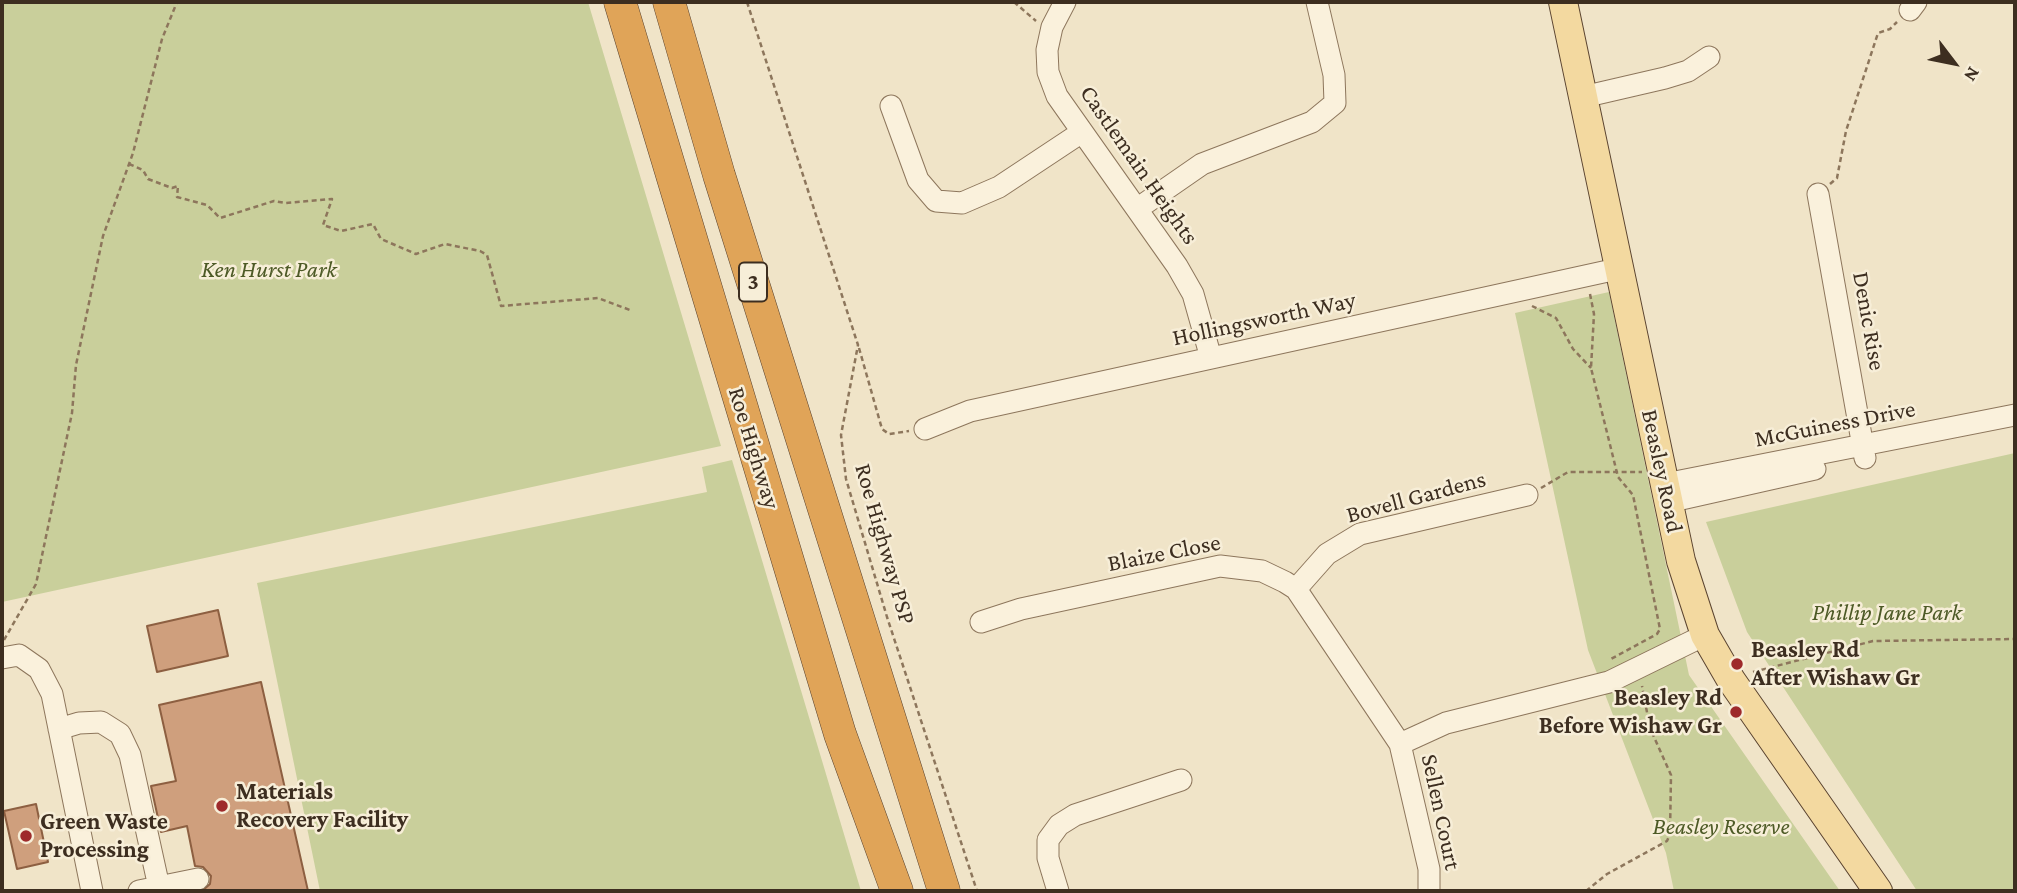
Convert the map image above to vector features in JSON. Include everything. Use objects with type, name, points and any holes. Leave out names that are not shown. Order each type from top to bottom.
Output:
[{"type":"highway","name":"Roe Highway","points":[[620,2],[840,734],[897,891]]},
{"type":"highway","name":"Roe Highway","points":[[669,2],[719,175],[944,891]]},
{"type":"highway","points":[[840,734],[882,891]]},
{"type":"main road","name":"Beasley Road","points":[[1563,2],[1617,269],[1681,561],[1705,635],[1731,680],[1878,891]]},
{"type":"street","name":"Castlemain Heights","points":[[1065,2],[1052,27],[1047,50],[1048,72],[1057,96],[1193,294],[1211,358]]},
{"type":"street","points":[[1137,209],[1202,164],[1312,122],[1335,103],[1334,75],[1317,2]]},
{"type":"street","points":[[1583,97],[1688,71],[1709,57]]},
{"type":"street","points":[[891,106],[918,180],[936,201],[962,203],[999,187],[1082,132]]},
{"type":"street","name":"Denic Rise","points":[[1818,194],[1865,452]]},
{"type":"street","name":"Hollingsworth Way","points":[[925,429],[970,411],[1617,269]]},
{"type":"street","name":"McGuiness Drive","points":[[1865,452],[2015,415]]},
{"type":"street","name":"McGuiness Drive","points":[[1665,483],[2015,427]]},
{"type":"street","name":"Bovell Gardens","points":[[1296,589],[1327,554],[1360,534],[1527,495]]},
{"type":"street","name":"Blaize Close","points":[[981,622],[1021,610],[1220,566],[1262,571],[1296,589],[1400,744]]},
{"type":"street","points":[[1400,744],[1446,723],[1609,682],[1705,635]]},
{"type":"street","points":[[2,658],[19,655],[39,669],[52,694],[92,891]]},
{"type":"street","points":[[58,729],[79,723],[101,722],[121,734],[130,755],[149,889],[198,879]]},
{"type":"street","name":"Sellen Court","points":[[1400,744],[1429,869],[1429,891]]},
{"type":"street","points":[[1058,891],[1048,858],[1048,840],[1059,825],[1075,815],[1181,780]]},
{"type":"path","points":[[2,644],[36,584],[72,413],[76,365],[103,236],[129,164],[162,39],[177,2]]},
{"type":"path","name":"Roe Highway PSP","points":[[747,2],[858,345],[841,435],[846,479],[887,617],[977,891]]},
{"type":"path","points":[[1014,2],[1036,21],[1052,27]]},
{"type":"path","points":[[1818,194],[1837,178],[1846,131],[1878,33],[1890,30],[1913,6]]},
{"type":"path","points":[[129,164],[143,170],[148,179],[172,188],[178,186],[177,197],[207,205],[220,218],[274,201],[285,204],[332,199],[323,225],[341,231],[373,224],[381,239],[416,254],[445,244],[480,251],[487,255],[501,306],[598,298],[630,310]]},
{"type":"path","points":[[1588,287],[1594,314],[1591,368],[1617,473],[1633,495],[1660,629],[1657,634],[1610,660],[1603,669],[1609,682]]},
{"type":"path","points":[[1520,290],[1527,302],[1556,318],[1573,349],[1591,368]]},
{"type":"path","points":[[858,345],[882,429],[889,434],[925,429]]},
{"type":"path","points":[[1527,495],[1568,472],[1650,471],[1665,483]]},
{"type":"path","points":[[1749,673],[1873,641],[2015,639]]},
{"type":"path","points":[[1586,891],[1606,874],[1667,841],[1670,834],[1671,775],[1650,728],[1642,683]]},
{"type":"green space","name":"Ken Hurst Park","points":[[2,2],[588,2],[721,446],[2,602]]},
{"type":"green space","name":"Beasley Reserve","points":[[1609,292],[1689,675],[1840,891],[1674,891],[1666,853],[1588,650],[1515,313]]},
{"type":"green space","name":"Phillip Jane Park","points":[[2015,453],[2015,891],[1917,891],[1747,632],[1706,522]]},
{"type":"green space","points":[[732,460],[861,891],[320,891],[257,583],[707,492],[702,467]]},
{"type":"building","points":[[218,610],[228,656],[157,672],[147,626]]},
{"type":"building","name":"Materials Recovery Facility","points":[[261,682],[308,891],[202,891],[210,884],[211,876],[203,867],[195,866],[187,826],[161,832],[151,786],[176,781],[159,705]]},
{"type":"building","name":"Green Waste Processing","points":[[36,804],[48,862],[17,869],[4,811]]},
{"type":"place","name":"Beasley Rd After Wishaw Gr","points":[[1737,664]]},
{"type":"place","name":"Beasley Rd Before Wishaw Gr","points":[[1736,712]]},
{"type":"place","name":"Materials Recovery Facility","points":[[222,806]]},
{"type":"place","name":"Green Waste Processing","points":[[26,836]]}]
